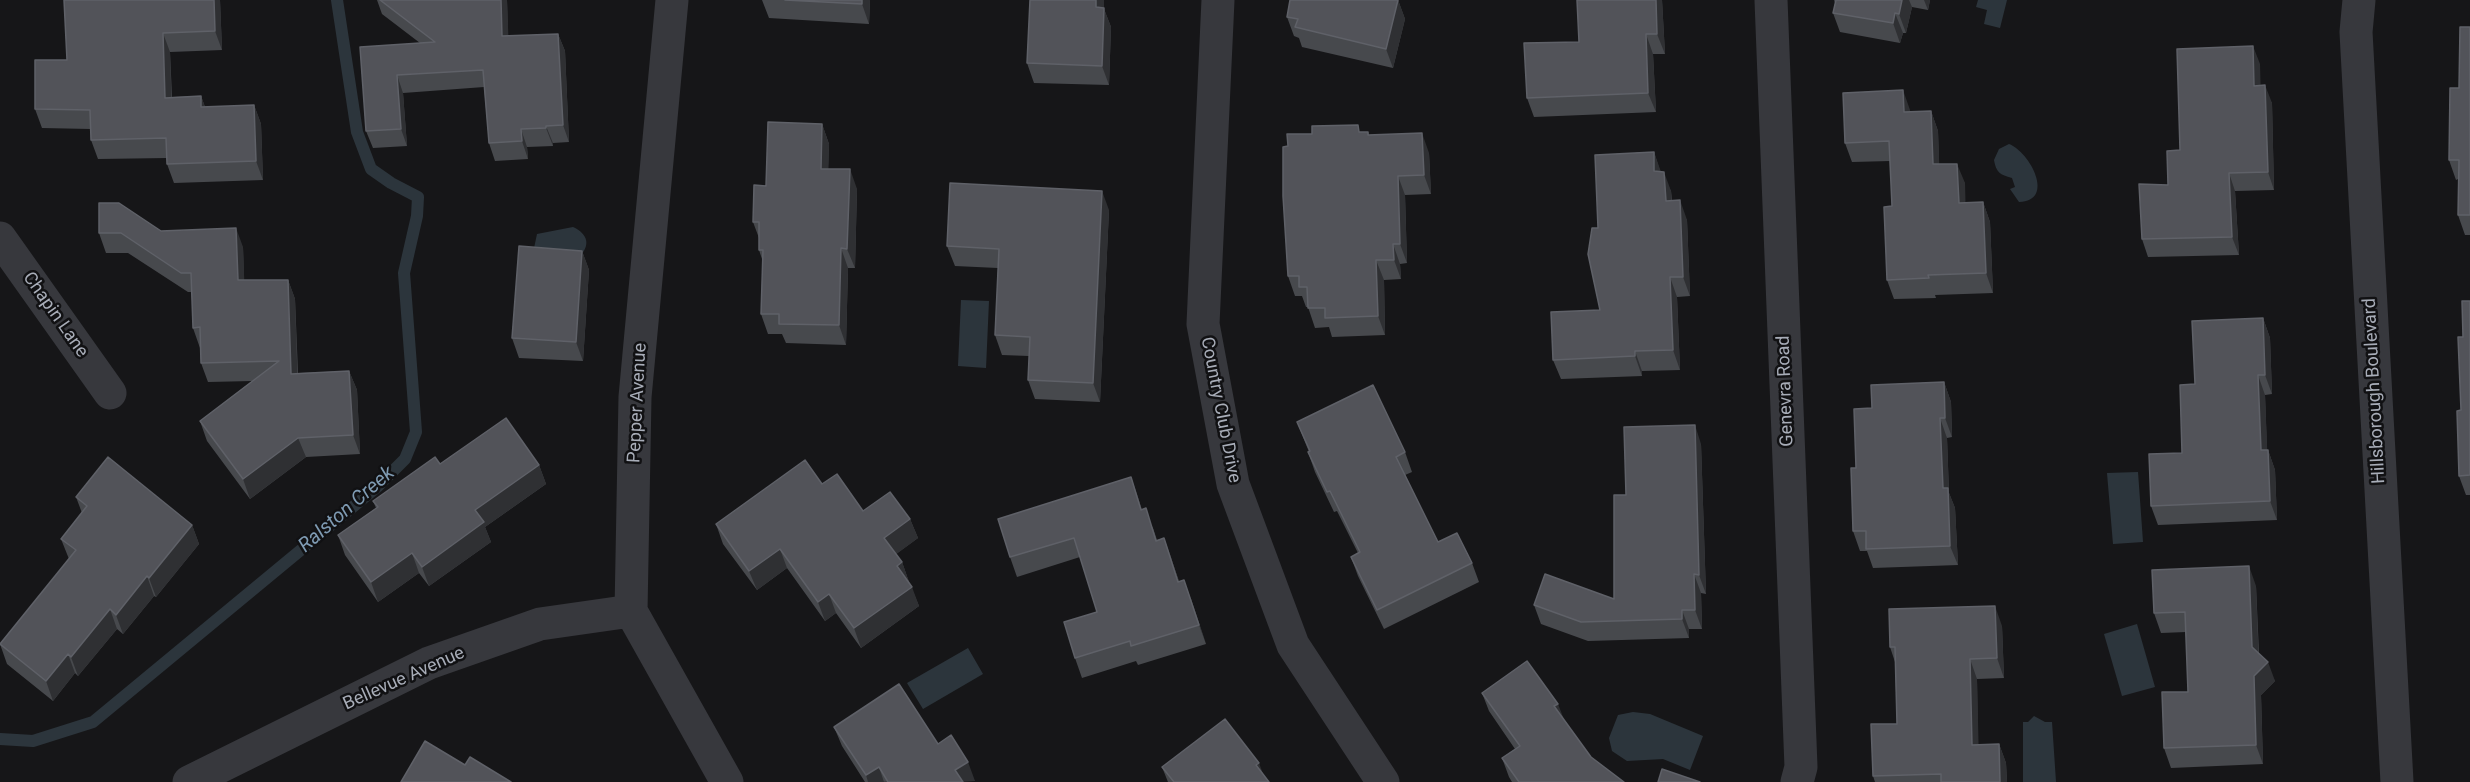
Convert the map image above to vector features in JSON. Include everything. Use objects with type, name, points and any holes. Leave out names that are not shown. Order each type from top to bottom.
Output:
[{"type":"street","name":"Pepper Avenue","points":[[631,610],[635,397],[672,0]]},
{"type":"street","name":"Country Club Drive","points":[[1218,0],[1203,324],[1233,484],[1293,645],[1383,782]]},
{"type":"street","name":"Genevra Road","points":[[1771,0],[1801,767],[1797,782]]},
{"type":"street","name":"Hillsborough Boulevard","points":[[2359,0],[2356,32],[2397,782]]},
{"type":"street","name":"Chapin Lane","points":[[0,238],[110,393]]},
{"type":"street","name":"Bellevue Avenue","points":[[189,782],[429,663],[540,624],[631,610]]},
{"type":"street","points":[[631,610],[727,782]]},
{"type":"shaded area","points":[[1978,0],[2007,0],[2000,28],[1984,24],[1987,10],[1976,7]]},
{"type":"shaded area","points":[[2009,144],[2025,156],[2036,176],[2038,185],[2036,194],[2030,200],[2019,202],[2010,189],[2015,187],[2012,178],[1997,170],[1994,160],[1999,149]]},
{"type":"shaded area","points":[[573,227],[585,236],[586,240],[583,253],[579,257],[533,253],[537,234]]},
{"type":"shaded area","points":[[961,300],[989,301],[986,368],[958,366]]},
{"type":"shaded area","points":[[2138,472],[2143,542],[2113,544],[2107,473]]},
{"type":"shaded area","points":[[2137,624],[2155,687],[2122,696],[2104,634]]},
{"type":"shaded area","points":[[968,648],[983,674],[923,709],[907,683]]},
{"type":"shaded area","points":[[1633,712],[1650,714],[1703,736],[1690,770],[1663,759],[1627,761],[1612,751],[1609,738],[1618,715]]},
{"type":"shaded area","points":[[2034,716],[2045,722],[2052,722],[2056,782],[2023,782],[2023,722],[2028,722]]},
{"type":"building","points":[[64,0],[214,0],[215,31],[163,33],[165,98],[201,96],[201,107],[254,105],[256,161],[167,164],[166,138],[91,140],[90,110],[35,109],[35,60],[67,60]]},
{"type":"building","points":[[380,0],[501,0],[502,36],[558,34],[563,125],[521,129],[522,141],[489,143],[483,70],[397,75],[401,129],[366,131],[360,47],[435,42]]},
{"type":"building","points":[[785,0],[862,0],[862,4]]},
{"type":"building","points":[[1030,0],[1096,0],[1096,7],[1104,8],[1102,66],[1027,63]]},
{"type":"building","points":[[1290,0],[1398,0],[1386,49],[1295,27],[1298,19],[1287,17]]},
{"type":"building","points":[[1577,0],[1656,0],[1657,34],[1646,34],[1648,93],[1527,98],[1524,43],[1579,42]]},
{"type":"building","points":[[1836,0],[1902,0],[1899,14],[1895,13],[1893,23],[1833,13]]},
{"type":"building","points":[[2460,27],[2470,27],[2470,215],[2458,215],[2459,160],[2449,160],[2450,88],[2459,88]]},
{"type":"building","points":[[2253,46],[2254,86],[2265,85],[2268,172],[2229,173],[2232,237],[2142,239],[2139,184],[2168,185],[2167,151],[2180,150],[2177,49]]},
{"type":"building","points":[[1903,90],[1904,112],[1931,111],[1933,164],[1957,164],[1959,203],[1983,202],[1986,273],[1928,275],[1929,278],[1887,280],[1884,207],[1892,206],[1889,141],[1845,143],[1843,93]]},
{"type":"building","points":[[768,122],[822,124],[821,169],[850,169],[847,249],[841,248],[839,325],[779,324],[779,314],[761,314],[763,250],[759,250],[759,222],[753,222],[754,185],[766,186]]},
{"type":"building","points":[[1358,125],[1359,132],[1368,132],[1368,135],[1422,133],[1424,175],[1398,176],[1400,244],[1393,244],[1394,260],[1376,260],[1378,316],[1325,318],[1325,308],[1308,308],[1307,287],[1299,287],[1299,276],[1288,276],[1283,196],[1283,147],[1288,146],[1287,134],[1312,134],[1312,126]]},
{"type":"building","points":[[1654,152],[1654,171],[1664,172],[1666,201],[1680,200],[1683,277],[1670,277],[1673,350],[1635,351],[1635,356],[1553,360],[1551,312],[1600,310],[1588,254],[1592,228],[1598,228],[1595,155]]},
{"type":"building","points":[[950,183],[1102,191],[1093,383],[1028,380],[1030,337],[995,335],[999,249],[947,246]]},
{"type":"building","points":[[99,203],[119,203],[161,231],[236,228],[238,280],[288,280],[291,374],[349,371],[353,435],[298,438],[243,479],[200,421],[279,361],[201,363],[200,327],[193,328],[191,273],[181,273],[121,233],[99,233]]},
{"type":"building","points":[[519,246],[582,251],[576,342],[512,338]]},
{"type":"building","points":[[2462,301],[2470,301],[2470,475],[2459,476],[2457,411],[2461,410],[2458,337],[2463,337]]},
{"type":"building","points":[[2263,318],[2265,375],[2258,375],[2261,450],[2268,450],[2270,501],[2151,506],[2149,454],[2182,453],[2180,385],[2195,384],[2192,321]]},
{"type":"building","points":[[1944,382],[1945,418],[1940,418],[1943,488],[1948,488],[1950,546],[1866,549],[1866,531],[1853,531],[1851,468],[1856,468],[1854,409],[1872,408],[1871,385]]},
{"type":"building","points":[[1373,385],[1405,452],[1396,457],[1438,542],[1457,533],[1472,563],[1377,610],[1351,557],[1360,552],[1330,491],[1327,492],[1297,422]]},
{"type":"building","points":[[506,418],[539,465],[475,510],[484,522],[422,567],[412,553],[371,582],[338,535],[378,507],[373,501],[435,457],[440,464]]},
{"type":"building","points":[[1695,425],[1699,575],[1694,574],[1695,610],[1682,610],[1682,619],[1581,622],[1534,605],[1545,574],[1614,599],[1614,495],[1626,495],[1624,427]]},
{"type":"building","points":[[108,457],[192,525],[116,615],[110,609],[71,657],[68,654],[46,681],[0,644],[76,550],[61,539],[87,506],[76,497]]},
{"type":"building","points":[[805,460],[822,484],[837,474],[863,511],[890,492],[910,519],[884,538],[902,562],[897,566],[912,587],[854,628],[829,594],[818,602],[780,549],[749,571],[716,524]]},
{"type":"building","points":[[1131,477],[1141,510],[1146,508],[1156,541],[1164,538],[1178,582],[1184,580],[1199,625],[1131,646],[1130,641],[1075,658],[1064,622],[1097,612],[1074,538],[1010,557],[998,519]]},
{"type":"building","points":[[2249,566],[2252,647],[2268,662],[2254,676],[2256,745],[2164,748],[2162,692],[2188,692],[2185,612],[2154,613],[2152,570]]},
{"type":"building","points":[[1995,606],[1997,658],[1970,659],[1972,745],[1999,744],[2000,782],[1941,782],[1941,774],[1873,776],[1871,724],[1897,724],[1895,647],[1890,647],[1889,609]]},
{"type":"building","points":[[1527,661],[1558,704],[1554,706],[1591,757],[1624,782],[1519,782],[1502,758],[1520,746],[1482,693]]},
{"type":"building","points":[[899,684],[938,744],[951,735],[968,762],[955,770],[963,782],[888,782],[879,767],[866,775],[834,727]]},
{"type":"building","points":[[1225,719],[1259,763],[1256,765],[1269,782],[1174,782],[1162,767]]},
{"type":"building","points":[[425,741],[465,765],[470,757],[511,782],[401,782]]},
{"type":"building","points":[[1662,769],[1700,782],[1658,782]]},
{"type":"waterway","name":"Ralston Creek","points":[[0,739],[33,741],[93,722],[377,487],[405,459],[416,432],[404,273],[417,216],[418,197],[371,169],[357,132],[337,0]]}]
